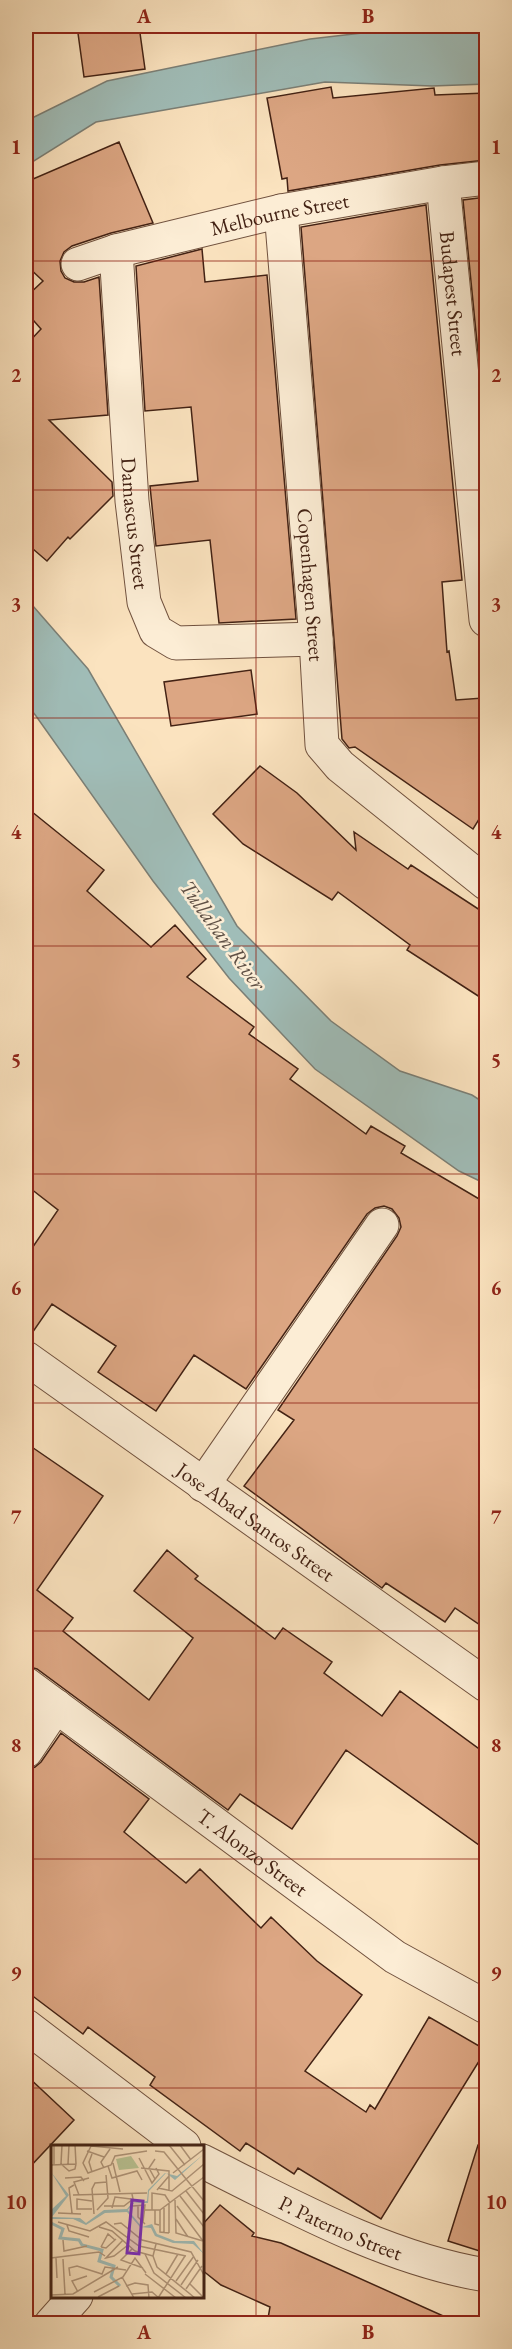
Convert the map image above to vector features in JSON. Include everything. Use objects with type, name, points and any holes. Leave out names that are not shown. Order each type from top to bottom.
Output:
[{"type":"street","name":"Melbourne Street","points":[[78,264],[116,251],[281,211],[443,183],[486,178]]},
{"type":"street","name":"Budapest Street","points":[[443,183],[486,620]]},
{"type":"street","name":"Copenhagen Street","points":[[281,211],[316,639],[322,745],[339,766],[484,874]]},
{"type":"street","name":"Damascus Street","points":[[116,251],[132,501],[144,602],[156,631],[176,643],[316,639]]},
{"type":"street","points":[[203,1485],[382,1225]]},
{"type":"street","name":"Jose Abad Santos Street","points":[[26,1358],[486,1685]]},
{"type":"street","name":"T. Alonzo Street","points":[[26,1684],[395,1957],[486,2007]]},
{"type":"street","points":[[26,1751],[56,1706]]},
{"type":"street","points":[[26,2026],[183,2145]]},
{"type":"street","name":"P. Paterno Street","points":[[204,2162],[349,2234],[462,2271],[486,2275]]},
{"type":"street","points":[[51,2324],[74,2298]]},
{"type":"water","points":[[423,26],[486,26],[486,84],[432,86],[325,82],[96,122],[26,166],[26,121],[107,81],[310,39]]},
{"type":"water","name":"Tullahan River","points":[[26,598],[88,669],[237,926],[331,1021],[400,1071],[472,1095],[486,1104],[486,1184],[459,1171],[315,1069],[229,978],[153,881],[26,703]]},
{"type":"building","points":[[77,26],[139,26],[145,69],[84,77]]},
{"type":"building","points":[[331,87],[333,98],[434,88],[435,95],[486,93],[486,160],[440,165],[288,191],[287,178],[282,179],[267,98]]},
{"type":"building","points":[[119,142],[153,223],[111,233],[72,246],[64,252],[60,261],[61,271],[65,278],[74,282],[84,282],[99,277],[108,415],[49,420],[112,482],[113,496],[70,539],[68,537],[47,561],[26,543],[26,345],[41,329],[26,312],[26,297],[43,281],[26,265],[26,182]]},
{"type":"building","points":[[486,197],[486,434],[463,200]]},
{"type":"building","points":[[426,205],[462,580],[442,582],[447,652],[449,651],[456,700],[483,698],[486,727],[486,808],[473,829],[355,747],[349,748],[342,739],[301,227]]},
{"type":"building","points":[[202,249],[205,282],[267,275],[296,619],[219,623],[210,540],[156,546],[150,486],[198,481],[191,407],[145,411],[136,266]]},
{"type":"building","points":[[251,670],[257,714],[171,726],[164,682]]},
{"type":"building","points":[[260,766],[297,793],[356,850],[354,832],[408,869],[411,865],[486,914],[486,1001],[407,950],[410,945],[338,892],[332,900],[243,844],[213,814]]},
{"type":"building","points":[[26,807],[104,870],[87,891],[151,947],[175,925],[206,959],[187,977],[254,1027],[249,1034],[298,1069],[290,1079],[366,1134],[371,1126],[405,1146],[401,1153],[486,1203],[486,1629],[455,1608],[445,1622],[386,1583],[382,1588],[244,1486],[294,1420],[278,1410],[397,1236],[401,1227],[399,1218],[392,1209],[384,1206],[375,1208],[367,1214],[246,1389],[194,1355],[156,1411],[98,1372],[116,1346],[52,1304],[26,1340],[26,1257],[58,1210],[26,1185]]},
{"type":"building","points":[[26,1443],[103,1496],[37,1590],[73,1618],[63,1631],[149,1700],[193,1638],[134,1591],[167,1550],[198,1576],[195,1579],[275,1639],[283,1628],[332,1662],[324,1673],[382,1716],[400,1691],[486,1754],[486,1850],[346,1750],[292,1829],[240,1794],[228,1810],[37,1669],[26,1666]]},
{"type":"building","points":[[61,1733],[149,1799],[124,1832],[186,1883],[200,1869],[261,1928],[271,1917],[317,1961],[362,1995],[305,2071],[366,2112],[370,2105],[375,2109],[429,2017],[486,2050],[381,2219],[298,2168],[294,2174],[246,2143],[240,2151],[150,2085],[155,2077],[88,2027],[83,2034],[26,1991],[26,1770],[41,1762]]},
{"type":"building","points":[[26,2075],[74,2120],[26,2171]]},
{"type":"building","points":[[478,2145],[486,2146],[486,2253],[448,2241]]},
{"type":"building","points":[[220,2205],[254,2233],[252,2236],[281,2243],[461,2324],[267,2324],[270,2307],[221,2285],[204,2272],[204,2223]]}]
